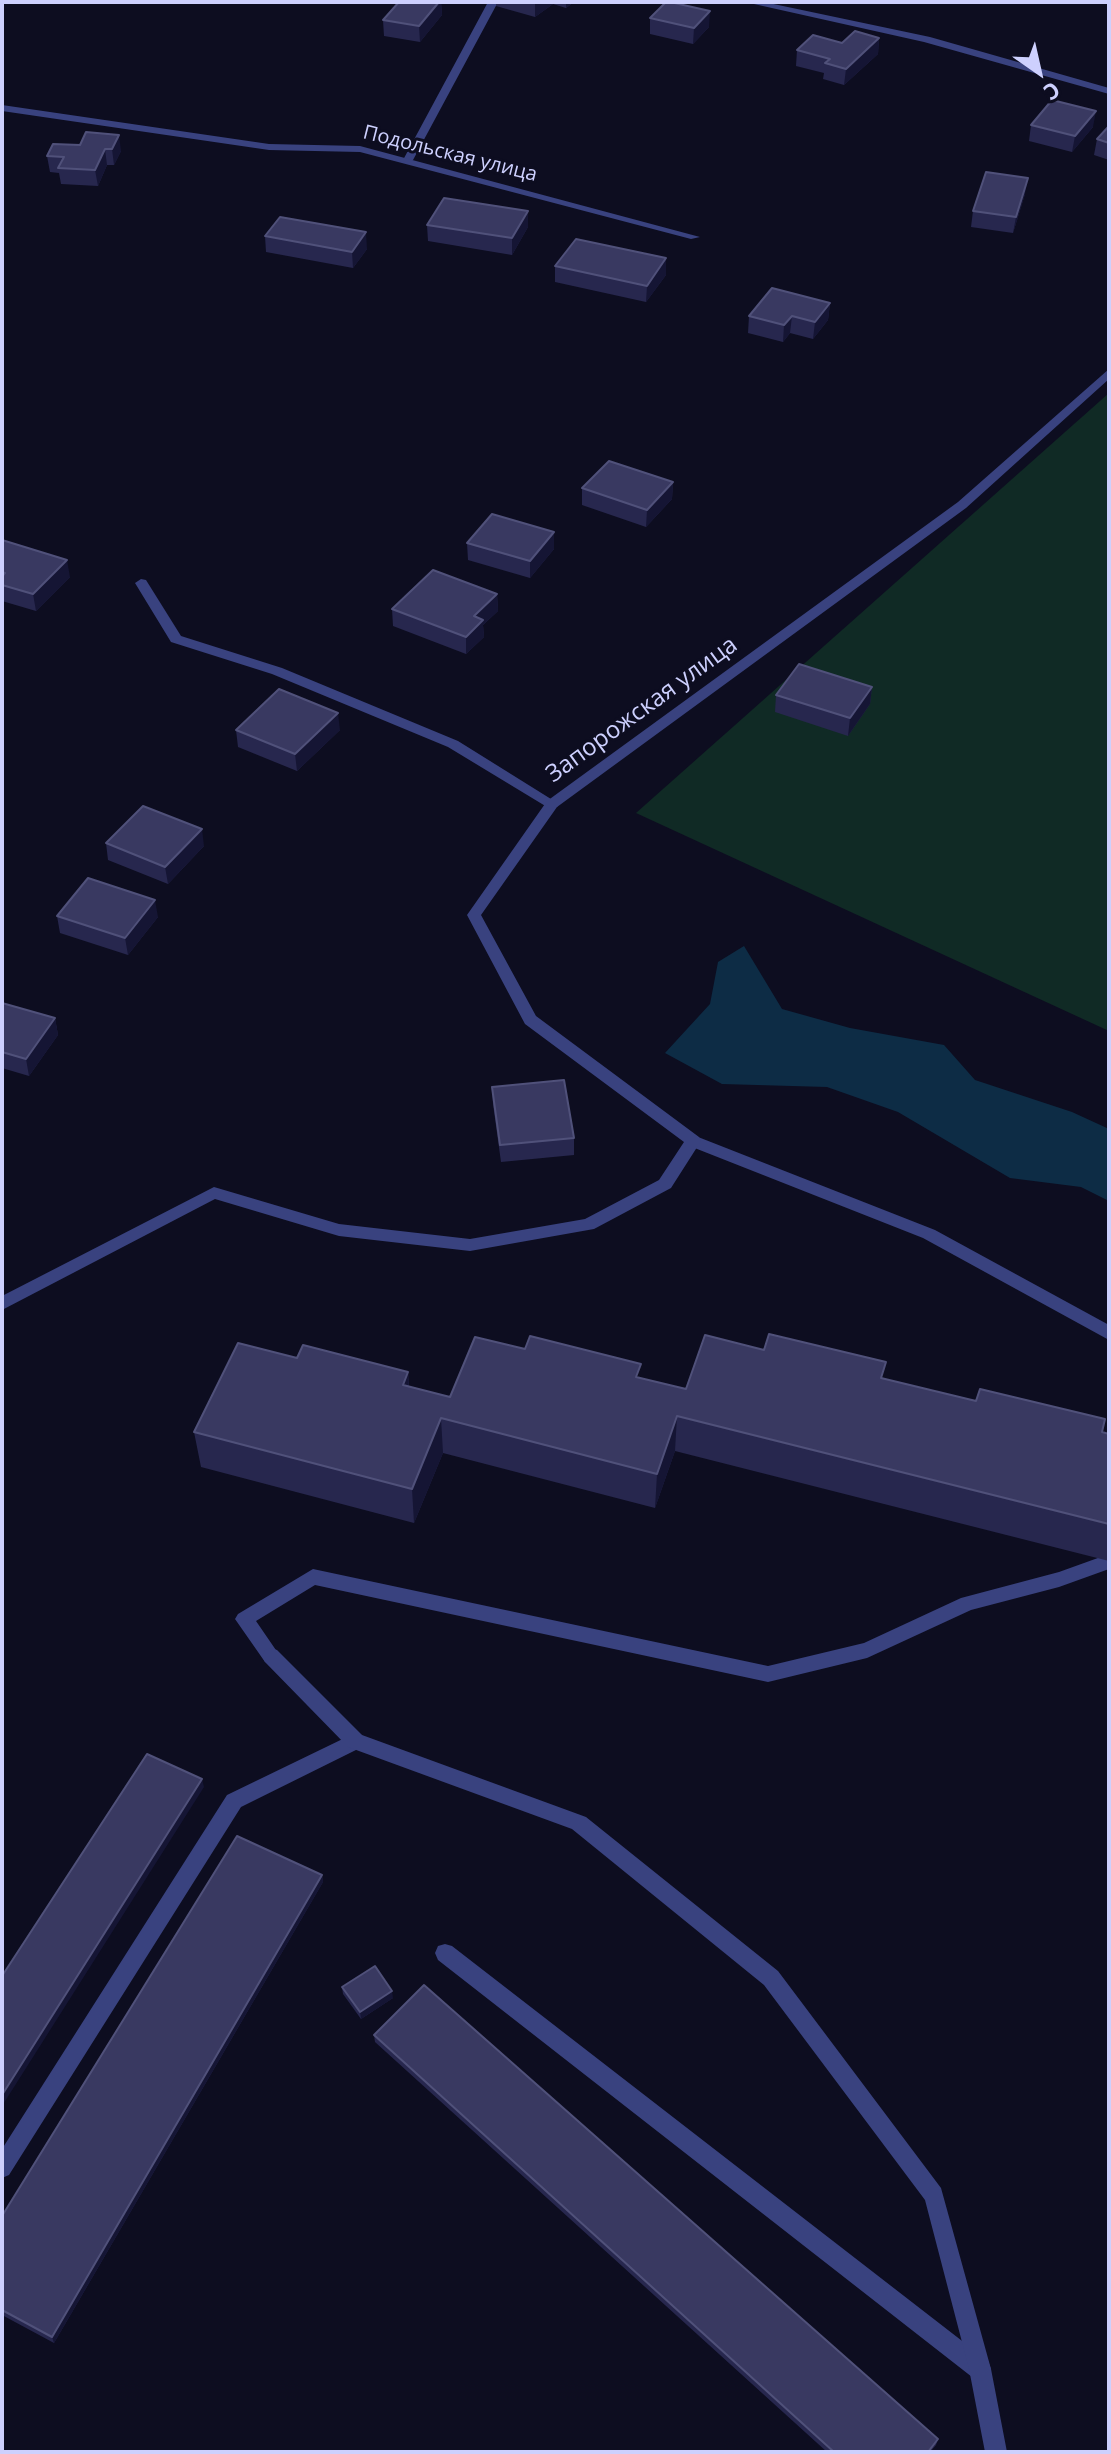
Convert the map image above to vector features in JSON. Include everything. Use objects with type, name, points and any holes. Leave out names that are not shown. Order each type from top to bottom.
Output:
[{"type":"street","points":[[408,160],[493,2]]},
{"type":"street","points":[[750,2],[926,39],[1109,91]]},
{"type":"street","name":"Подольская улица","points":[[2,108],[269,147],[335,146],[408,160],[695,237]]},
{"type":"street","name":"Запорожская улица","points":[[693,1141],[530,1020],[474,915],[552,804],[962,505],[1109,373]]},
{"type":"street","points":[[141,583],[176,639],[277,671],[453,744],[552,804]]},
{"type":"street","points":[[2,1304],[214,1193],[339,1230],[470,1245],[588,1225],[665,1184],[693,1141],[929,1234],[1109,1333]]},
{"type":"street","points":[[996,2452],[980,2369],[934,2195],[771,1978],[579,1823],[355,1741],[271,1656],[244,1619],[313,1577],[768,1674],[867,1650],[967,1603],[1059,1579],[1109,1561]]},
{"type":"street","points":[[2,2168],[234,1801],[355,1741]]},
{"type":"street","points":[[445,1953],[980,2369]]},
{"type":"green space","points":[[1109,393],[1109,1031],[636,813]]},
{"type":"water","points":[[744,946],[782,1009],[850,1028],[944,1045],[975,1080],[1072,1112],[1109,1129],[1109,1201],[1081,1187],[1010,1178],[898,1112],[827,1087],[722,1084],[665,1053],[710,1004],[718,962]]},
{"type":"building","points":[[399,2],[439,2],[419,26],[383,20]]},
{"type":"building","points":[[666,2],[710,11],[694,28],[650,18]]},
{"type":"building","points":[[855,31],[879,38],[846,69],[825,63],[830,59],[797,50],[813,35],[842,43]]},
{"type":"building","points":[[1052,100],[1096,111],[1075,136],[1031,125]]},
{"type":"building","points":[[1109,126],[1109,143],[1097,139]]},
{"type":"building","points":[[86,132],[119,135],[112,149],[105,149],[95,170],[58,168],[64,157],[47,156],[53,144],[80,145]]},
{"type":"building","points":[[986,172],[1028,178],[1016,217],[973,211]]},
{"type":"building","points":[[444,198],[528,211],[512,238],[427,225]]},
{"type":"building","points":[[280,217],[366,232],[352,252],[265,236]]},
{"type":"building","points":[[576,239],[666,258],[647,286],[555,266]]},
{"type":"building","points":[[772,288],[830,303],[815,322],[792,316],[784,325],[749,316]]},
{"type":"building","points":[[609,461],[673,482],[647,510],[582,488]]},
{"type":"building","points":[[492,514],[554,532],[530,561],[467,543]]},
{"type":"building","points":[[2,540],[67,560],[33,594],[2,585],[5,573],[2,572]]},
{"type":"building","points":[[433,570],[497,594],[474,616],[483,620],[466,637],[392,609]]},
{"type":"building","points":[[799,664],[872,687],[850,718],[776,695]]},
{"type":"building","points":[[279,689],[338,713],[295,754],[236,730]]},
{"type":"building","points":[[143,806],[202,829],[165,867],[106,843]]},
{"type":"building","points":[[88,878],[155,900],[125,938],[57,916]]},
{"type":"building","points":[[2,1003],[55,1018],[26,1059],[2,1052]]},
{"type":"building","points":[[564,1080],[574,1138],[500,1145],[492,1087]]},
{"type":"building","points":[[769,1334],[886,1362],[881,1378],[976,1401],[980,1389],[1105,1419],[1102,1432],[1109,1434],[1109,1524],[677,1416],[657,1474],[441,1418],[412,1489],[194,1432],[238,1343],[297,1358],[303,1345],[408,1372],[403,1385],[450,1397],[475,1337],[525,1349],[530,1336],[641,1364],[636,1377],[686,1389],[705,1335],[764,1350]]},
{"type":"building","points":[[147,1754],[202,1779],[2,2095],[2,1976]]},
{"type":"building","points":[[237,1836],[322,1875],[52,2337],[2,2310],[2,2216]]},
{"type":"building","points":[[375,1966],[392,1991],[360,2012],[342,1987]]},
{"type":"building","points":[[424,1985],[938,2439],[928,2452],[834,2452],[374,2035]]}]
